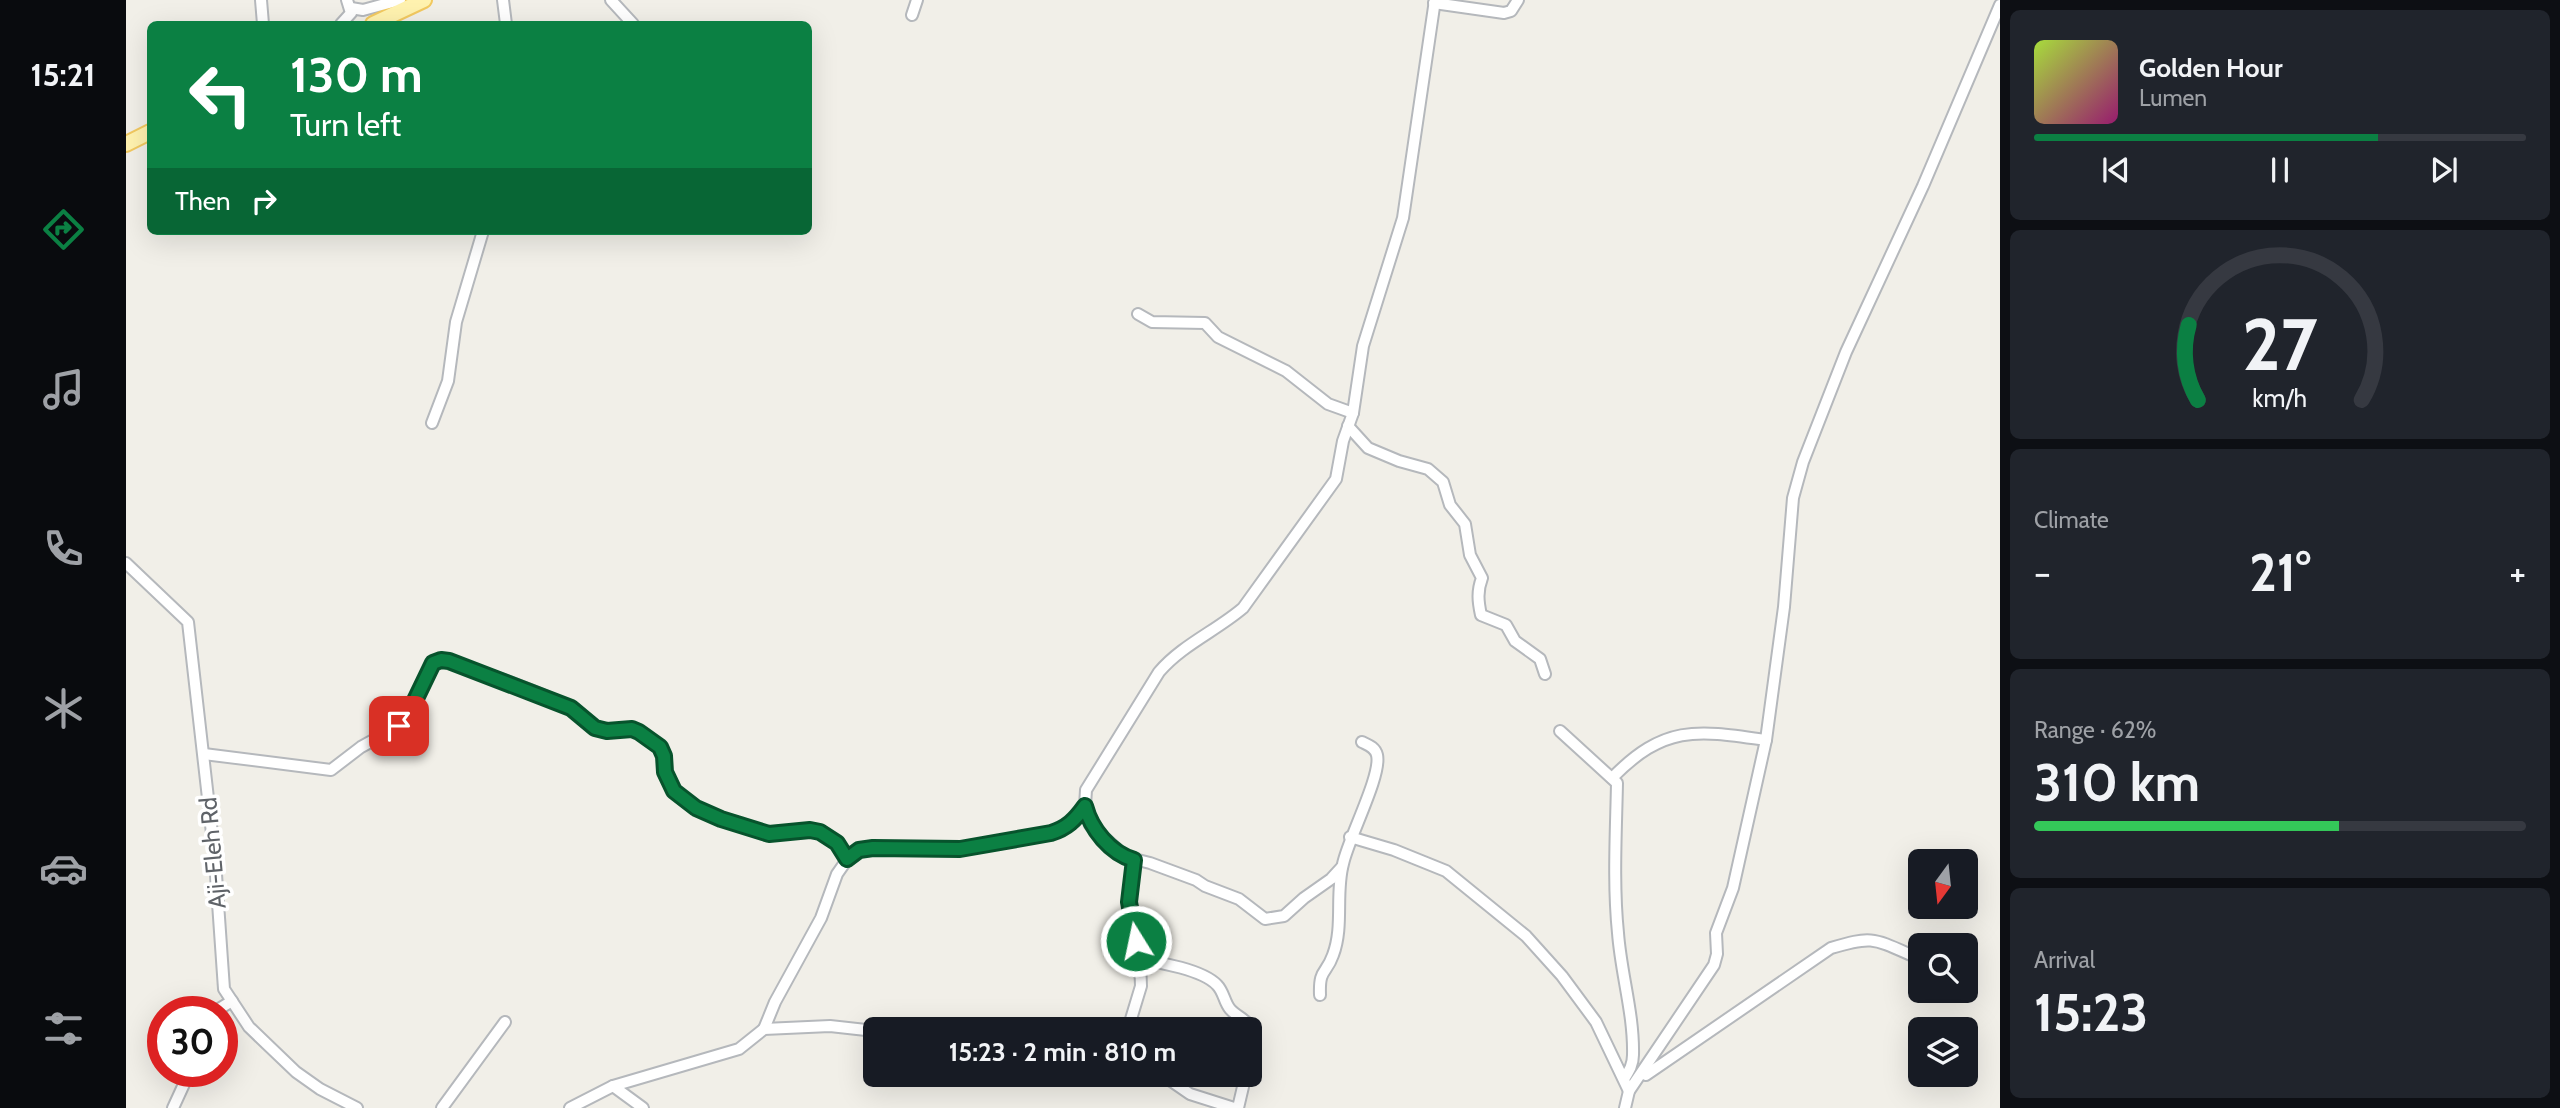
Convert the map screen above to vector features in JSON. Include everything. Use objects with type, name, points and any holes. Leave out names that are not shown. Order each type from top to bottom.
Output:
[{"type":"main road","points":[[379,21],[424,0]]},
{"type":"main road","points":[[126,144],[147,134]]},
{"type":"street","points":[[261,0],[263,21]]},
{"type":"street","points":[[344,21],[350,16],[349,4],[363,10],[400,0]]},
{"type":"street","points":[[503,0],[506,21]]},
{"type":"street","points":[[611,0],[630,21]]},
{"type":"street","points":[[912,15],[917,0]]},
{"type":"street","points":[[1342,867],[1331,880],[1304,898],[1284,916],[1265,919],[1239,899],[1205,886],[1188,876],[1126,858],[1090,825],[1085,806],[1086,790],[1159,672],[1170,660],[1224,625],[1242,608],[1336,479],[1343,441],[1353,413],[1363,346],[1403,218],[1435,2],[1504,13],[1511,11],[1518,0]]},
{"type":"street","points":[[1625,1108],[1629,1091],[1714,965],[1717,954],[1716,933],[1733,888],[1766,740],[1784,607],[1793,498],[1803,462],[1846,352],[1923,186],[2000,5]]},
{"type":"street","points":[[432,423],[448,380],[456,322],[481,235]]},
{"type":"street","points":[[1138,314],[1152,322],[1205,323],[1219,337],[1286,371],[1328,404],[1353,413]]},
{"type":"street","points":[[1348,426],[1368,448],[1428,469],[1443,482],[1450,505],[1465,524],[1470,555],[1482,578],[1478,587],[1480,615],[1506,625],[1515,641],[1540,659],[1545,674]]},
{"type":"street","name":"Aji-Eleh Rd","points":[[126,563],[188,622],[215,860],[224,989],[229,996]]},
{"type":"street","points":[[204,754],[331,770],[361,747],[399,726],[408,715],[433,663],[449,661],[571,708],[595,728],[607,731],[632,729],[639,732],[660,747],[664,756],[665,772],[674,791],[696,808],[769,834],[810,830],[820,832],[837,843],[847,859]]},
{"type":"street","points":[[1560,731],[1617,783],[1615,848],[1618,933],[1632,1037],[1631,1068],[1623,1079]]},
{"type":"street","points":[[1612,778],[1624,766],[1651,748],[1689,732],[1711,732],[1766,740]]},
{"type":"street","points":[[1320,995],[1321,974],[1332,958],[1337,939],[1342,867],[1377,764],[1377,756],[1372,747],[1362,742]]},
{"type":"street","points":[[570,1108],[613,1086],[739,1049],[764,1029],[775,1002],[821,918],[837,874],[847,859],[859,850],[960,849],[1051,833],[1063,829],[1085,806]]},
{"type":"street","points":[[1350,837],[1446,870],[1526,936],[1562,976],[1596,1022],[1629,1091]]},
{"type":"street","points":[[1130,1017],[1139,998],[1140,960],[1129,902],[1134,860]]},
{"type":"street","points":[[1638,1080],[1831,948],[1861,939],[1880,941],[1908,954]]},
{"type":"street","points":[[1140,960],[1199,974],[1219,987],[1227,1006],[1240,1017]]},
{"type":"street","name":"Aji-Eleh Rd","points":[[238,1010],[249,1027],[296,1072],[320,1089],[357,1108]]},
{"type":"street","points":[[442,1108],[505,1022]]},
{"type":"street","points":[[764,1029],[830,1026],[863,1030]]},
{"type":"street","points":[[613,1086],[643,1108]]},
{"type":"street","points":[[173,1108],[183,1087]]},
{"type":"street","points":[[1180,1087],[1190,1094],[1236,1108],[1242,1087]]},
{"type":"route","points":[[399,726],[408,715],[433,663],[449,661],[571,708],[595,728],[607,731],[632,729],[639,732],[660,747],[664,756],[665,772],[674,791],[696,808],[769,834],[810,830],[820,832],[837,843],[847,859],[859,850],[873,848],[960,849],[1051,833],[1063,829],[1085,806],[1090,825],[1096,832],[1126,858],[1134,860],[1129,902],[1136,941]]}]
